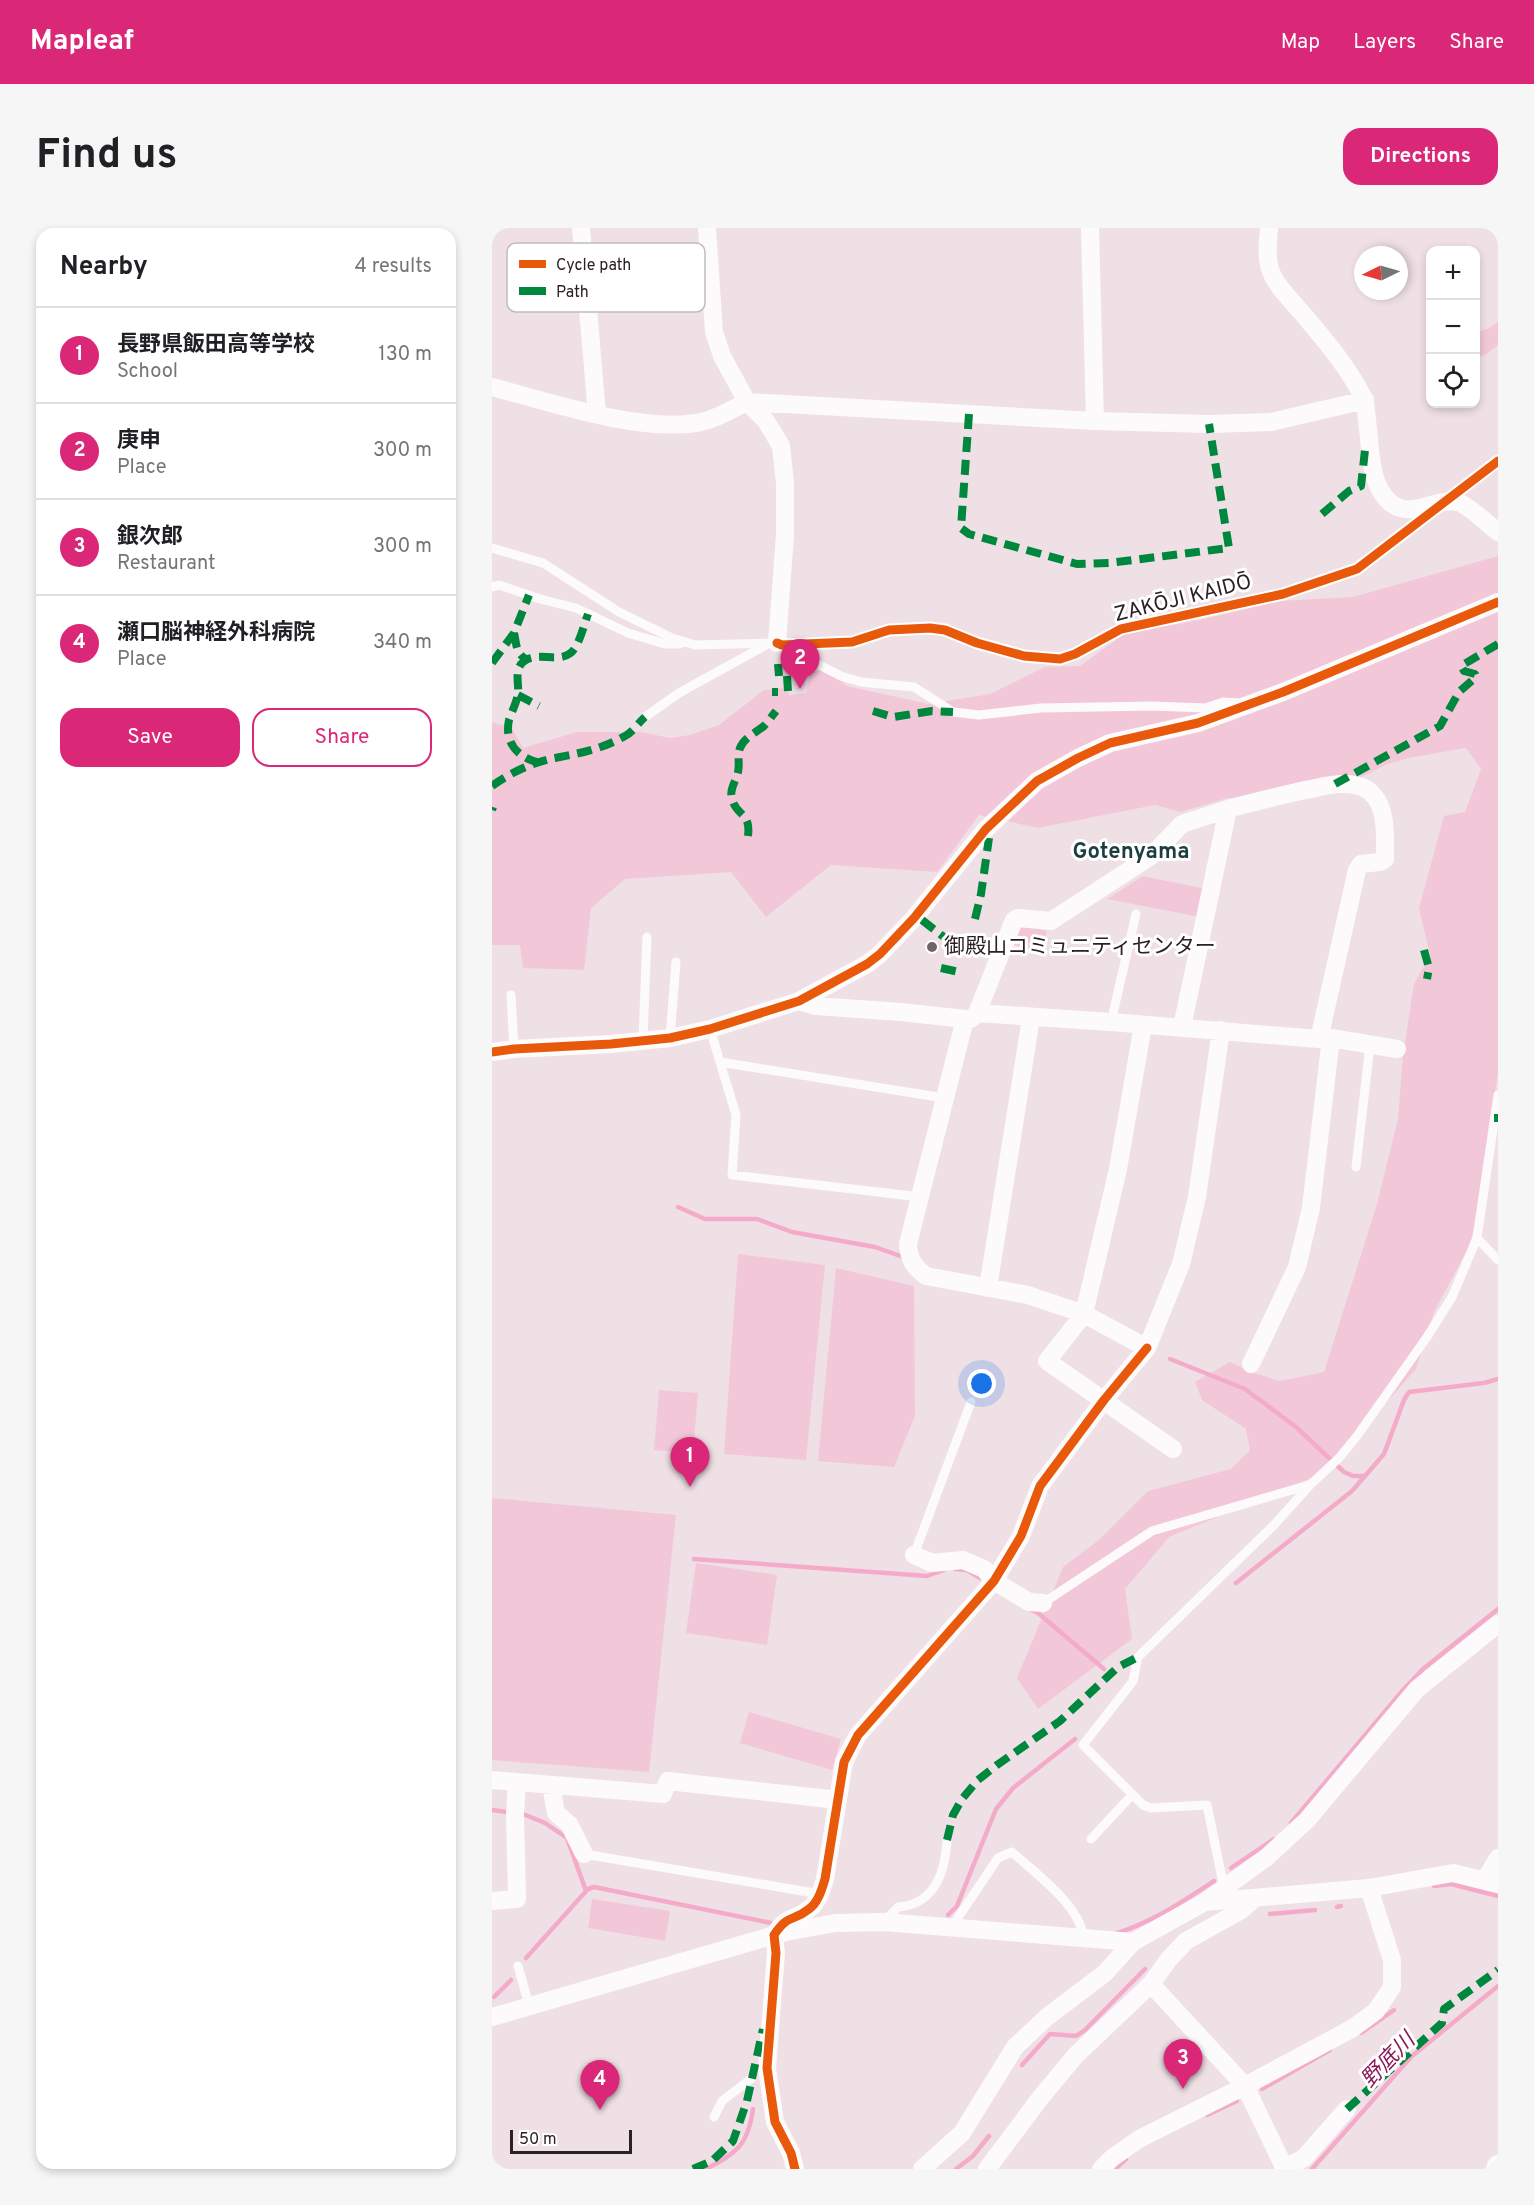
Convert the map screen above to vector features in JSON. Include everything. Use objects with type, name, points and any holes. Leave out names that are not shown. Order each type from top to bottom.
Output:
[{"type":"street","points":[[581,228],[582,243]]},
{"type":"street","points":[[707,228],[714,332],[722,356],[747,402],[766,421],[781,446],[785,483],[785,535],[776,644]]},
{"type":"street","points":[[1090,228],[1095,422]]},
{"type":"street","points":[[1269,228],[1270,269],[1279,286],[1351,376],[1365,400],[1374,470],[1377,485],[1384,497],[1395,506],[1407,509],[1422,509],[1443,502],[1460,502],[1498,532]]},
{"type":"street","points":[[588,312],[597,414]]},
{"type":"street","points":[[492,387],[597,414],[665,425],[697,423],[747,402],[1095,422],[1209,424],[1270,422],[1365,400]]},
{"type":"street","points":[[492,1052],[670,1038],[710,1029],[798,1001],[867,964],[884,950],[986,829],[1037,782],[1078,758],[1110,743],[1198,723],[1252,704],[1498,602]]},
{"type":"street","points":[[1147,1348],[1084,1314],[1028,1296],[927,1276],[915,1268],[909,1255],[908,1244],[944,1098],[971,1016],[1014,920],[1018,918],[1051,921],[1151,856],[1182,824],[1228,809],[1316,788],[1358,785],[1376,797],[1380,807],[1385,858],[1361,864],[1357,870],[1325,1039],[1311,1208],[1297,1267],[1251,1364]]},
{"type":"street","points":[[1182,1027],[1228,809]]},
{"type":"street","points":[[798,1001],[816,1006],[901,1012],[1111,1022],[1221,1030],[1397,1048]]},
{"type":"street","points":[[988,1288],[1031,1018]]},
{"type":"street","points":[[1143,1025],[1118,1169],[1084,1314],[1047,1361],[1173,1449]]},
{"type":"street","points":[[795,2169],[775,2122],[767,2068],[776,1953],[774,1935],[784,1921],[810,1909],[820,1894],[825,1879],[844,1762],[858,1735],[994,1581],[1021,1536],[1040,1486],[1104,1400],[1147,1348],[1181,1264],[1195,1208],[1221,1030]]},
{"type":"street","points":[[914,1555],[932,1563],[963,1560],[984,1569],[994,1581],[1029,1602],[1043,1603]]},
{"type":"street","points":[[922,2169],[962,2133],[1015,2046],[1047,2017],[1105,1973],[1133,1942],[1205,1902],[1267,1857],[1294,1833],[1417,1689],[1498,1624]]},
{"type":"street","points":[[492,1780],[663,1794],[668,1781],[838,1800]]},
{"type":"street","points":[[492,1901],[517,1899],[516,1782]]},
{"type":"street","points":[[551,1785],[556,1813],[570,1824],[584,1854]]},
{"type":"street","points":[[1205,1902],[1253,1900],[1369,1888],[1453,1874],[1491,1882],[1498,1858]]},
{"type":"street","points":[[1101,2169],[1112,2158],[1139,2139],[1353,2028],[1376,2011],[1392,1987],[1392,1960],[1369,1888]]},
{"type":"street","points":[[987,2169],[1041,2097],[1077,2055],[1151,1984],[1169,1959],[1186,1941],[1240,1911],[1253,1900]]},
{"type":"street","points":[[492,2016],[774,1935],[813,1926],[860,1921],[884,1922],[951,1928],[1083,1934],[1133,1942]]},
{"type":"street","points":[[1151,1984],[1245,2086],[1285,2169],[1304,2158],[1347,2109]]},
{"type":"lane","name":"ZAKŌJI KAIDŌ","points":[[492,548],[543,563],[619,612],[672,638],[695,645],[852,642],[889,630],[930,628],[945,630],[977,643],[1024,656],[1060,659],[1075,654],[1121,629],[1283,594],[1357,569],[1498,460]]},
{"type":"lane","points":[[492,587],[499,585],[576,608],[637,636],[666,644],[695,645]]},
{"type":"lane","points":[[645,717],[679,693],[776,644],[842,676],[861,682],[914,687],[953,712],[979,715],[1041,708],[1152,706],[1206,708],[1223,702],[1252,704]]},
{"type":"lane","points":[[1111,1022],[1136,914]]},
{"type":"lane","points":[[643,1039],[647,937]]},
{"type":"lane","points":[[670,1038],[676,962]]},
{"type":"lane","points":[[511,995],[514,1049]]},
{"type":"lane","points":[[710,1029],[736,1114],[732,1175],[921,1197]]},
{"type":"lane","points":[[1356,1167],[1370,1045]]},
{"type":"lane","points":[[720,1062],[944,1098]]},
{"type":"lane","points":[[1224,1888],[1206,1805],[1151,1808],[1143,1805],[1083,1745],[1134,1681],[1138,1657],[1274,1526],[1310,1485],[1330,1468],[1357,1436],[1427,1337],[1452,1296],[1477,1238],[1498,1095]]},
{"type":"lane","points":[[1477,1238],[1498,1260]]},
{"type":"lane","points":[[914,1555],[971,1402]]},
{"type":"lane","points":[[1043,1603],[1152,1531],[1310,1485]]},
{"type":"lane","points":[[1091,1839],[1132,1795]]},
{"type":"lane","points":[[884,1922],[898,1907],[912,1906],[926,1896],[942,1875],[946,1861],[947,1840]]},
{"type":"lane","points":[[951,1928],[998,1858],[1012,1852],[1062,1898],[1078,1918],[1083,1934]]},
{"type":"lane","points":[[584,1854],[820,1894]]},
{"type":"lane","points":[[518,1966],[529,2005]]},
{"type":"lane","points":[[714,2117],[722,2101],[752,2078]]},
{"type":"shaded area","points":[[1498,322],[1498,345],[1480,357],[1480,331]]},
{"type":"shaded area","points":[[1498,556],[1498,1073],[1474,1228],[1469,1247],[1434,1312],[1416,1369],[1323,1473],[1169,1537],[1125,1589],[1132,1639],[1038,1709],[1017,1678],[1063,1567],[1099,1540],[1148,1491],[1231,1469],[1250,1450],[1246,1429],[1202,1400],[1195,1382],[1230,1362],[1280,1381],[1324,1372],[1377,1204],[1398,1119],[1403,1055],[1414,984],[1430,955],[1419,908],[1444,816],[1465,812],[1481,769],[1466,748],[1408,758],[1388,764],[1359,778],[1224,799],[1181,812],[1155,805],[1038,828],[979,815],[937,872],[831,865],[766,917],[731,872],[625,879],[591,908],[584,970],[523,968],[520,945],[492,945],[492,722],[512,728],[523,748],[577,732],[641,732],[670,738],[690,735],[719,725],[764,690],[788,688],[789,695],[806,693],[810,673],[821,670],[832,674],[847,686],[929,704],[990,694],[1045,667],[1080,666],[1124,634],[1204,619],[1278,601],[1353,597]]},
{"type":"shaded area","points":[[1143,876],[1206,889],[1200,917],[1107,899]]},
{"type":"shaded area","points":[[1017,923],[1047,931],[1041,952],[1011,944]]},
{"type":"shaded area","points":[[738,1254],[825,1265],[806,1460],[724,1454]]},
{"type":"shaded area","points":[[836,1268],[914,1286],[915,1416],[894,1467],[818,1461]]},
{"type":"shaded area","points":[[659,1390],[698,1393],[693,1453],[654,1450]]},
{"type":"shaded area","points":[[492,1498],[676,1515],[649,1772],[492,1760]]},
{"type":"shaded area","points":[[696,1563],[777,1575],[767,1645],[686,1633]]},
{"type":"shaded area","points":[[749,1712],[841,1739],[832,1770],[740,1743]]},
{"type":"shaded area","points":[[592,1899],[670,1911],[665,1941],[588,1928]]},
{"type":"waterway","points":[[678,1207],[705,1219],[757,1219],[792,1232],[875,1247],[903,1257]]},
{"type":"waterway","points":[[1170,1359],[1245,1389],[1296,1427],[1344,1472],[1353,1476],[1365,1476]]},
{"type":"waterway","points":[[1236,1583],[1352,1491],[1384,1454],[1409,1392],[1484,1383],[1498,1379]]},
{"type":"waterway","points":[[694,1559],[927,1576],[944,1570]]},
{"type":"waterway","points":[[955,1569],[967,1570],[980,1578]]},
{"type":"waterway","points":[[1291,1823],[1423,1669],[1498,1609]]},
{"type":"waterway","points":[[1032,1610],[1104,1669]]},
{"type":"waterway","points":[[948,1915],[957,1906],[996,1809],[1013,1788],[1075,1739]]},
{"type":"waterway","points":[[492,1810],[507,1812]]},
{"type":"waterway","points":[[523,1814],[545,1823],[567,1838],[586,1891]]},
{"type":"waterway","points":[[1231,1868],[1274,1839]]},
{"type":"waterway","points":[[1114,1934],[1153,1918],[1214,1881]]},
{"type":"waterway","points":[[1434,1886],[1451,1884],[1498,1896]]},
{"type":"waterway","points":[[526,1958],[588,1889],[594,1887],[771,1923]]},
{"type":"waterway","points":[[1337,1907],[1341,1906]]},
{"type":"waterway","points":[[1270,1914],[1315,1910]]},
{"type":"waterway","points":[[1022,2065],[1050,2034],[1076,2036],[1085,2030],[1145,1969]]},
{"type":"waterway","points":[[494,1997],[511,1980]]},
{"type":"waterway","name":"野底川","points":[[1312,2169],[1411,2057],[1498,1986]]},
{"type":"waterway","points":[[1361,2033],[1394,2010]]},
{"type":"waterway","points":[[1262,2089],[1330,2050]]},
{"type":"waterway","points":[[1207,2115],[1237,2101]]},
{"type":"waterway","points":[[706,2169],[726,2158],[744,2140],[753,2109]]},
{"type":"waterway","points":[[956,2169],[973,2156],[989,2136]]},
{"type":"waterway","points":[[1115,2169],[1126,2159]]},
{"type":"marked path","points":[[969,414],[961,528],[969,534],[1077,564],[1109,563],[1229,548],[1209,424]]},
{"type":"marked path","points":[[1322,514],[1349,491],[1361,486],[1365,450],[1370,446]]},
{"type":"marked path","points":[[492,663],[514,633],[529,595]]},
{"type":"marked path","points":[[540,763],[519,753],[509,736],[509,720],[516,703],[520,665],[529,658],[570,654],[579,640],[588,614]]},
{"type":"marked path","points":[[514,633],[518,652],[527,660]]},
{"type":"marked path","points":[[1335,784],[1440,726],[1459,692],[1476,677],[1475,674],[1464,671],[1461,666],[1498,644]]},
{"type":"marked path","points":[[778,664],[779,676]]},
{"type":"marked path","points":[[787,676],[788,691]]},
{"type":"marked path","points":[[772,692],[778,692]]},
{"type":"marked path","points":[[518,695],[539,706]]},
{"type":"marked path","points":[[748,836],[746,818],[734,805],[731,795],[739,769],[739,751],[744,741],[764,726],[776,711]]},
{"type":"marked path","points":[[873,711],[893,717],[932,711],[953,712]]},
{"type":"marked path","points":[[492,786],[530,765],[608,744],[631,732],[645,717]]},
{"type":"marked path","points":[[975,919],[989,838]]},
{"type":"marked path","points":[[922,920],[963,952]]},
{"type":"marked path","points":[[1424,950],[1429,968],[1427,979]]},
{"type":"marked path","points":[[941,968],[959,972]]},
{"type":"marked path","points":[[947,1840],[953,1815],[962,1799],[978,1780],[1060,1721],[1118,1667],[1138,1657]]},
{"type":"marked path","points":[[1347,2109],[1442,2023],[1444,2009],[1498,1970]]},
{"type":"marked path","points":[[693,2169],[712,2161],[733,2141],[747,2101],[763,2029]]},
{"type":"cycle path","points":[[777,643],[782,645],[852,642],[889,630],[930,628],[945,630],[977,643],[1024,656],[1060,659],[1075,654],[1121,629],[1283,594],[1357,569],[1498,461]]},
{"type":"cycle path","points":[[492,1052],[670,1038],[710,1029],[799,1001],[867,964],[880,954],[914,918],[986,829],[1037,781],[1110,743],[1198,723],[1283,692],[1498,602]]},
{"type":"cycle path","points":[[795,2169],[791,2153],[775,2122],[767,2068],[776,1953],[774,1935],[787,1921],[804,1913],[812,1906],[821,1891],[825,1879],[844,1762],[858,1735],[994,1581],[1021,1536],[1040,1486],[1104,1400],[1147,1348]]},
{"type":"place","name":"庚申","points":[[800,689]]},
{"type":"place","name":"御殿山コミュニティセンター","points":[[932,947]]},
{"type":"place","name":"長野県飯田高等学校","points":[[690,1487]]},
{"type":"place","name":"銀次郎","points":[[1183,2089]]},
{"type":"place","name":"瀬口脳神経外科病院","points":[[600,2110]]},
{"type":"district","name":"Gotenyama","points":[[1131,852]]}]
